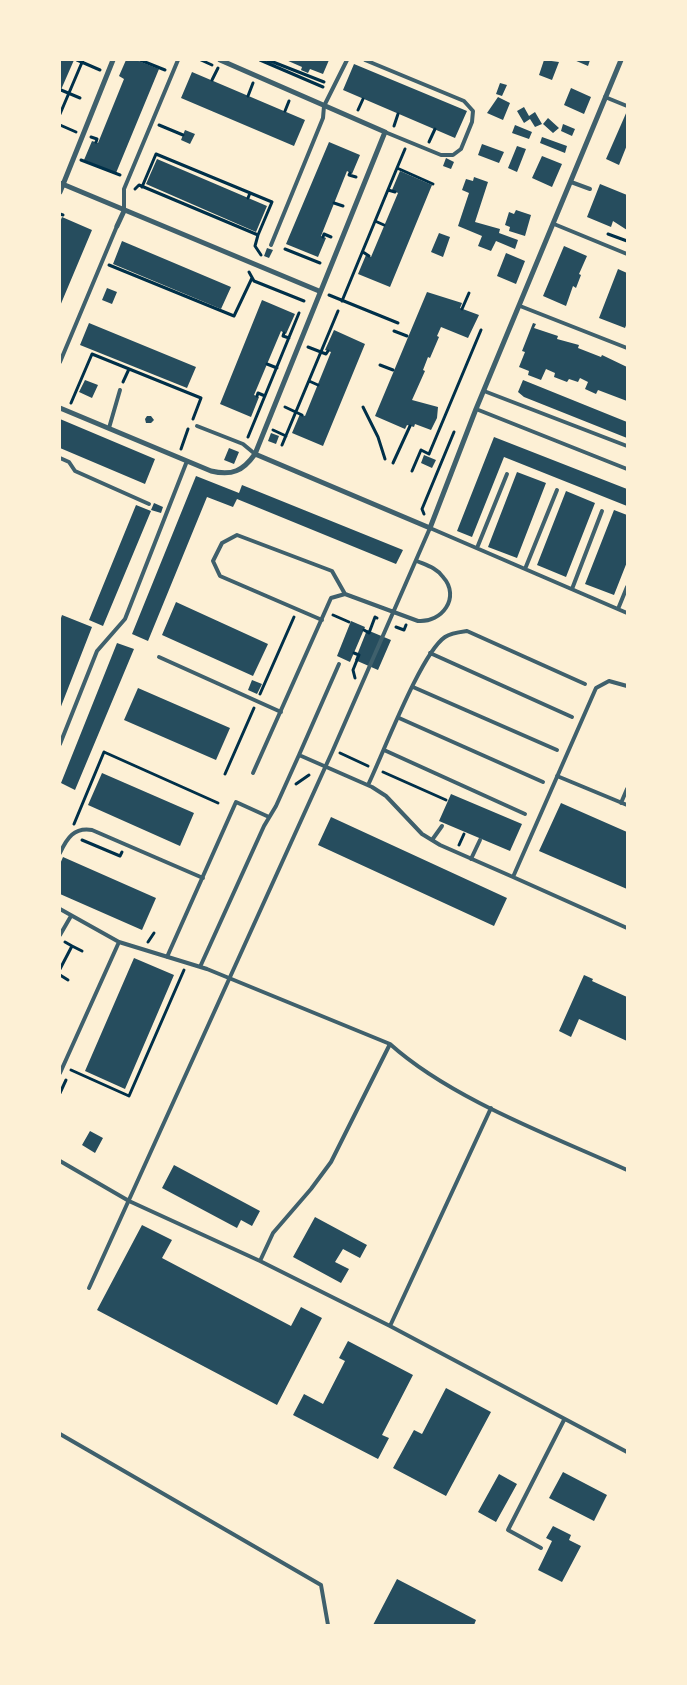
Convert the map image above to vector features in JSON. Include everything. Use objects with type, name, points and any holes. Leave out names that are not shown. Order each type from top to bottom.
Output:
[{"type":"street","points":[[60,192],[85,135],[113,60]]},
{"type":"street","points":[[60,408],[211,471],[226,474],[238,472],[255,454],[319,291],[385,132],[229,62],[220,60]]},
{"type":"street","points":[[255,454],[430,528],[476,409],[621,60]]},
{"type":"street","points":[[62,184],[319,291]]},
{"type":"street","points":[[117,226],[124,210]]},
{"type":"lane","points":[[124,210],[124,189],[178,60]]},
{"type":"lane","points":[[271,245],[323,118],[324,106],[347,60]]},
{"type":"lane","points":[[365,60],[469,105],[474,111],[464,141],[457,152],[447,156],[385,132]]},
{"type":"lane","points":[[605,97],[627,106]]},
{"type":"lane","points":[[571,182],[590,189]]},
{"type":"lane","points":[[554,224],[627,254]]},
{"type":"lane","points":[[60,362],[117,226]]},
{"type":"lane","points":[[520,306],[627,348]]},
{"type":"lane","points":[[109,428],[120,390]]},
{"type":"lane","points":[[484,391],[627,446]]},
{"type":"lane","points":[[476,409],[627,469]]},
{"type":"lane","points":[[197,426],[243,444],[255,454]]},
{"type":"lane","points":[[60,458],[69,462],[74,471],[149,504]]},
{"type":"lane","points":[[60,744],[97,651],[125,619],[187,461]]},
{"type":"lane","points":[[477,548],[507,474]]},
{"type":"lane","points":[[525,569],[557,490]]},
{"type":"lane","points":[[572,589],[602,511]]},
{"type":"lane","points":[[89,1288],[333,750],[430,528],[627,613]]},
{"type":"lane","points":[[322,620],[220,576],[213,562],[222,543],[237,536],[332,571],[345,594]]},
{"type":"lane","points":[[253,773],[331,598],[345,594],[426,622],[442,614],[448,606],[450,591],[444,577],[429,566],[417,561]]},
{"type":"lane","points":[[618,609],[627,587]]},
{"type":"lane","points":[[368,785],[430,653],[445,637],[467,631],[585,684]]},
{"type":"lane","points":[[430,653],[572,717]]},
{"type":"lane","points":[[159,657],[281,712]]},
{"type":"lane","points":[[200,967],[299,756],[339,664]]},
{"type":"lane","points":[[513,877],[596,688],[609,680],[627,686]]},
{"type":"lane","points":[[413,687],[557,750]]},
{"type":"lane","points":[[399,718],[543,782]]},
{"type":"lane","points":[[384,750],[525,814]]},
{"type":"lane","points":[[299,756],[368,785],[386,796],[412,825],[432,840],[627,928]]},
{"type":"lane","points":[[557,776],[627,806]]},
{"type":"lane","points":[[621,803],[627,788]]},
{"type":"lane","points":[[168,957],[236,802],[269,817]]},
{"type":"lane","points":[[432,840],[442,826]]},
{"type":"lane","points":[[60,853],[65,842],[76,831],[92,830],[203,878]]},
{"type":"lane","points":[[472,859],[480,840]]},
{"type":"lane","points":[[60,909],[119,942],[200,967],[228,980],[390,1044],[412,1064],[491,1108],[627,1170]]},
{"type":"lane","points":[[60,937],[71,916]]},
{"type":"lane","points":[[60,1073],[119,942]]},
{"type":"lane","points":[[260,1260],[274,1233],[331,1162],[390,1044]]},
{"type":"lane","points":[[390,1326],[491,1108]]},
{"type":"lane","points":[[60,1161],[129,1200],[260,1260],[390,1326],[627,1452]]},
{"type":"lane","points":[[541,1548],[508,1530],[564,1420]]},
{"type":"lane","points":[[60,1434],[321,1585],[328,1625]]},
{"type":"path","points":[[77,60],[108,73]]},
{"type":"path","points":[[140,60],[172,73]]},
{"type":"path","points":[[260,60],[324,82]]},
{"type":"path","points":[[60,114],[82,62]]},
{"type":"path","points":[[212,80],[218,67]]},
{"type":"path","points":[[304,75],[333,91]]},
{"type":"path","points":[[248,96],[253,82]]},
{"type":"path","points":[[61,90],[80,98]]},
{"type":"path","points":[[285,111],[291,98]]},
{"type":"path","points":[[357,113],[363,99]]},
{"type":"path","points":[[393,128],[398,114]]},
{"type":"path","points":[[60,125],[85,135],[85,143]]},
{"type":"path","points":[[429,143],[435,129]]},
{"type":"path","points":[[342,301],[355,275],[375,221],[409,142]]},
{"type":"path","points":[[142,187],[156,154],[178,166],[215,178],[272,202],[258,235],[255,246],[256,250]]},
{"type":"path","points":[[76,164],[79,158],[128,179]]},
{"type":"path","points":[[397,168],[433,184]]},
{"type":"path","points":[[353,184],[360,169]]},
{"type":"path","points":[[350,173],[349,175],[356,177]]},
{"type":"path","points":[[213,183],[215,178]]},
{"type":"path","points":[[124,200],[139,185],[258,235]]},
{"type":"path","points":[[388,190],[395,192]]},
{"type":"path","points":[[248,198],[250,193]]},
{"type":"path","points":[[340,215],[347,199]]},
{"type":"path","points":[[334,203],[344,206]]},
{"type":"path","points":[[375,221],[384,225]]},
{"type":"path","points":[[327,246],[332,232]]},
{"type":"path","points":[[324,237],[324,234],[331,237]]},
{"type":"path","points":[[285,249],[320,263]]},
{"type":"path","points":[[363,252],[369,256]]},
{"type":"path","points":[[318,268],[323,254]]},
{"type":"path","points":[[102,262],[234,316],[252,278]]},
{"type":"path","points":[[251,262],[248,274],[252,278],[304,301]]},
{"type":"path","points":[[319,291],[398,323]]},
{"type":"path","points":[[462,309],[469,293]]},
{"type":"path","points":[[282,445],[338,311]]},
{"type":"path","points":[[412,471],[421,450],[429,454],[481,330]]},
{"type":"path","points":[[394,331],[407,336]]},
{"type":"path","points":[[284,333],[283,336],[289,338]]},
{"type":"path","points":[[321,352],[326,354],[328,351]]},
{"type":"path","points":[[68,411],[92,354],[201,398],[178,456]]},
{"type":"path","points":[[268,364],[277,368]]},
{"type":"path","points":[[380,365],[393,370]]},
{"type":"path","points":[[120,390],[129,369]]},
{"type":"path","points":[[309,381],[318,385]]},
{"type":"path","points":[[257,396],[258,393],[265,396]]},
{"type":"path","points":[[275,403],[302,415]]},
{"type":"path","points":[[363,407],[378,437],[385,459]]},
{"type":"path","points":[[393,463],[410,426]]},
{"type":"path","points":[[325,612],[349,622]]},
{"type":"path","points":[[354,653],[359,656],[354,670],[354,682]]},
{"type":"path","points":[[333,750],[446,800]]},
{"type":"path","points":[[132,856],[122,852],[120,856],[80,839],[73,822],[104,752],[218,803]]},
{"type":"path","points":[[60,937],[82,951]]},
{"type":"path","points":[[60,969],[72,946]]},
{"type":"path","points":[[60,1093],[70,1070],[129,1096],[187,963]]},
{"type":"path","points":[[60,975],[68,980]]},
{"type":"building","points":[[60,60],[74,60],[60,92]]},
{"type":"building","points":[[126,60],[136,60],[159,69],[116,173],[84,160],[92,141],[98,143],[124,79],[119,76]]},
{"type":"building","points":[[286,60],[329,60],[323,74],[310,69],[308,73],[301,70],[302,67]]},
{"type":"building","points":[[544,60],[559,62],[552,80],[539,75]]},
{"type":"building","points":[[574,60],[590,60],[588,66]]},
{"type":"building","points":[[354,64],[467,111],[455,138],[343,90]]},
{"type":"building","points":[[192,72],[305,120],[294,146],[181,98]]},
{"type":"building","points":[[500,83],[507,85],[502,96],[496,94]]},
{"type":"building","points":[[571,88],[591,97],[584,114],[564,105]]},
{"type":"building","points":[[498,97],[510,103],[503,120],[487,113]]},
{"type":"building","points":[[524,107],[529,116],[535,112],[542,124],[535,127],[530,119],[524,123],[517,111]]},
{"type":"building","points":[[627,111],[627,145],[619,165],[606,159]]},
{"type":"building","points":[[548,118],[559,128],[553,133],[543,124]]},
{"type":"building","points":[[563,124],[575,129],[572,136],[561,131]]},
{"type":"building","points":[[515,125],[532,132],[529,139],[512,133]]},
{"type":"building","points":[[185,130],[195,134],[190,144],[181,140]]},
{"type":"building","points":[[542,137],[567,146],[565,153],[540,143]]},
{"type":"building","points":[[329,142],[360,155],[352,174],[347,171],[321,236],[326,238],[318,257],[286,244]]},
{"type":"building","points":[[482,144],[504,152],[499,163],[478,155]]},
{"type":"building","points":[[517,146],[526,149],[517,172],[508,168]]},
{"type":"building","points":[[542,156],[562,164],[552,187],[532,178]]},
{"type":"building","points":[[446,158],[454,162],[451,169],[443,166]]},
{"type":"building","points":[[157,159],[267,206],[256,232],[146,184]]},
{"type":"building","points":[[400,171],[432,185],[390,287],[358,274],[366,255],[371,257],[398,193],[392,190]]},
{"type":"building","points":[[474,177],[488,182],[475,222],[500,229],[499,233],[518,240],[515,249],[496,241],[491,251],[478,246],[482,236],[458,226],[469,193],[462,190],[466,179],[473,181]]},
{"type":"building","points":[[600,184],[627,195],[627,230],[613,221],[611,227],[587,217]]},
{"type":"building","points":[[516,210],[531,215],[525,236],[509,231],[510,227],[505,225],[509,212],[514,214]]},
{"type":"building","points":[[62,217],[92,230],[60,306],[60,222]]},
{"type":"building","points":[[439,233],[450,237],[443,257],[431,252]]},
{"type":"building","points":[[122,241],[231,287],[221,309],[113,264]]},
{"type":"building","points":[[564,246],[587,256],[579,274],[581,275],[576,288],[573,286],[566,306],[543,296]]},
{"type":"building","points":[[267,248],[273,250],[269,258],[264,256]]},
{"type":"building","points":[[506,253],[525,261],[516,284],[497,276]]},
{"type":"building","points":[[618,269],[627,273],[627,323],[625,328],[599,318]]},
{"type":"building","points":[[107,288],[117,292],[112,304],[102,300]]},
{"type":"building","points":[[427,292],[462,303],[460,308],[479,315],[468,338],[441,327],[437,336],[439,337],[430,358],[428,357],[423,370],[425,371],[412,400],[438,407],[437,418],[431,430],[415,424],[414,427],[407,425],[405,429],[375,416]]},
{"type":"building","points":[[262,300],[295,314],[286,334],[281,331],[254,395],[259,397],[251,417],[220,404]]},
{"type":"building","points":[[89,323],[196,367],[187,388],[80,345]]},
{"type":"building","points":[[533,323],[536,324],[534,328],[558,336],[557,339],[579,345],[578,348],[601,357],[602,355],[627,367],[627,401],[598,390],[596,394],[585,389],[588,382],[580,378],[578,382],[569,379],[567,382],[554,377],[555,373],[546,369],[541,380],[528,375],[529,371],[519,367],[525,352],[522,351]]},
{"type":"building","points":[[334,330],[365,344],[323,446],[292,433],[300,414],[305,416],[331,352],[325,350]]},
{"type":"building","points":[[85,380],[98,385],[92,398],[79,392]]},
{"type":"building","points":[[523,380],[627,422],[627,438],[524,397],[518,392]]},
{"type":"building","points":[[147,416],[151,416],[154,420],[151,423],[146,423],[145,419]]},
{"type":"building","points":[[60,419],[155,459],[145,484],[60,448]]},
{"type":"building","points":[[271,433],[279,436],[276,444],[268,441]]},
{"type":"building","points":[[494,437],[627,489],[627,506],[504,457],[472,537],[457,531]]},
{"type":"building","points":[[229,448],[239,452],[234,464],[224,460]]},
{"type":"building","points":[[424,455],[436,460],[432,468],[421,463]]},
{"type":"building","points":[[517,472],[546,483],[517,558],[488,547]]},
{"type":"building","points":[[196,476],[239,493],[242,485],[403,550],[396,564],[237,499],[233,507],[207,497],[148,641],[132,634]]},
{"type":"building","points":[[566,491],[595,503],[566,577],[537,565]]},
{"type":"building","points":[[154,503],[163,507],[161,513],[151,510]]},
{"type":"building","points":[[136,505],[151,511],[103,626],[89,620]]},
{"type":"building","points":[[614,510],[627,515],[627,562],[614,595],[585,584]]},
{"type":"building","points":[[176,602],[268,644],[253,676],[162,635]]},
{"type":"building","points":[[62,615],[92,627],[60,709],[60,621]]},
{"type":"building","points":[[351,621],[365,627],[350,662],[337,656]]},
{"type":"building","points":[[367,630],[391,640],[378,670],[355,660]]},
{"type":"building","points":[[117,643],[134,649],[75,790],[61,783]]},
{"type":"building","points":[[252,680],[262,684],[257,694],[248,690]]},
{"type":"building","points":[[138,688],[230,728],[216,760],[124,720]]},
{"type":"building","points":[[102,773],[194,813],[180,846],[88,805]]},
{"type":"building","points":[[451,794],[522,824],[510,851],[439,821]]},
{"type":"building","points":[[561,803],[627,832],[627,889],[539,851]]},
{"type":"building","points":[[331,817],[507,898],[494,926],[318,845]]},
{"type":"building","points":[[63,857],[156,898],[142,930],[60,894],[60,864]]},
{"type":"building","points":[[134,958],[174,975],[125,1089],[85,1071]]},
{"type":"building","points":[[584,975],[593,979],[592,981],[627,997],[627,1041],[579,1019],[571,1037],[559,1031]]},
{"type":"building","points":[[90,1131],[103,1138],[95,1153],[82,1145]]},
{"type":"building","points":[[174,1165],[260,1211],[252,1226],[241,1220],[237,1228],[162,1188]]},
{"type":"building","points":[[315,1217],[367,1245],[360,1258],[343,1249],[335,1262],[349,1269],[341,1283],[293,1257]]},
{"type":"building","points":[[142,1225],[172,1240],[162,1258],[291,1326],[301,1307],[322,1318],[277,1405],[97,1310]]},
{"type":"building","points":[[348,1341],[413,1375],[382,1435],[389,1438],[378,1459],[293,1415],[304,1394],[323,1404],[345,1361],[339,1358]]},
{"type":"building","points":[[446,1388],[491,1412],[446,1496],[393,1468],[414,1430],[422,1434]]},
{"type":"building","points":[[563,1472],[607,1495],[594,1521],[549,1498]]},
{"type":"building","points":[[499,1474],[517,1484],[496,1522],[478,1512]]},
{"type":"building","points":[[553,1526],[571,1535],[569,1540],[581,1546],[562,1582],[538,1570],[552,1541],[546,1538]]},
{"type":"building","points":[[397,1579],[476,1620],[474,1625],[373,1625]]}]
